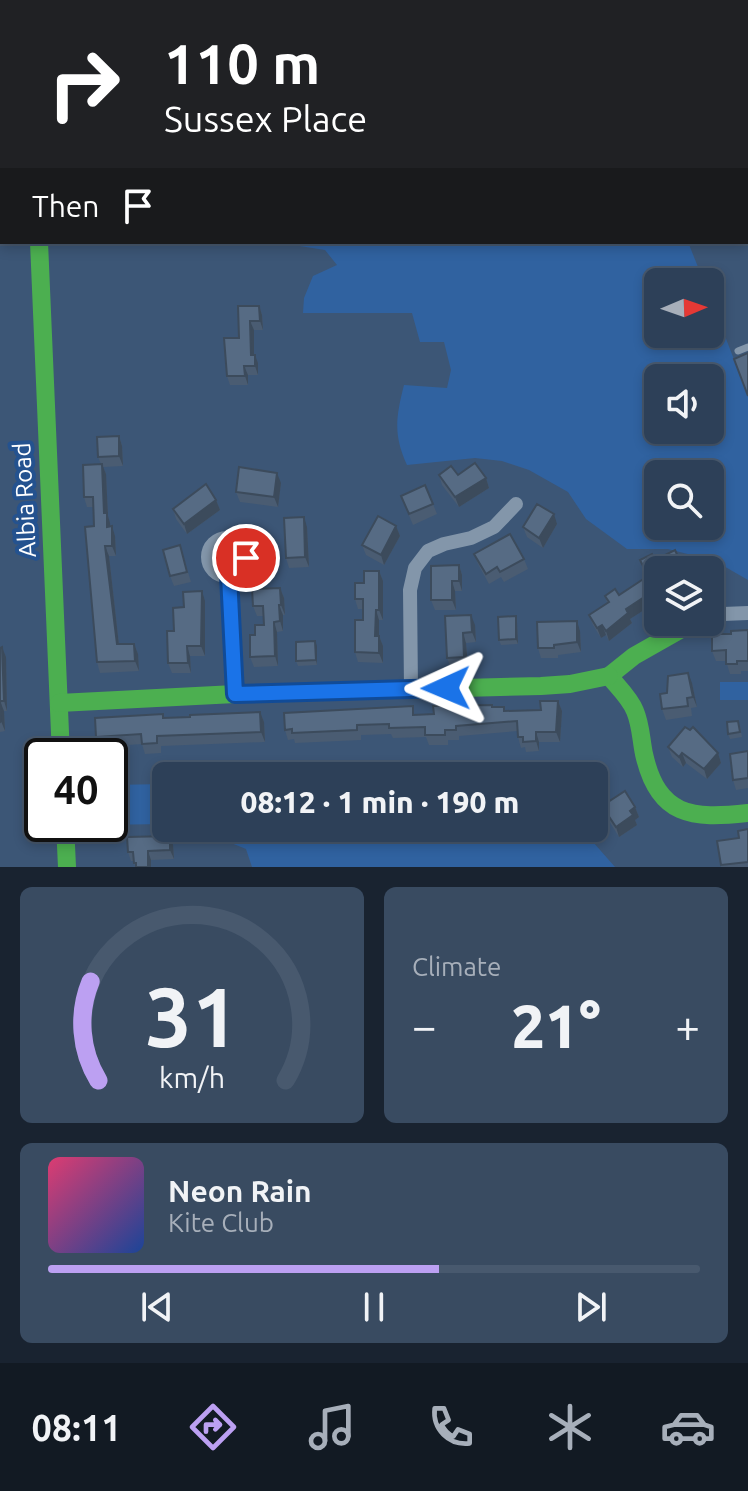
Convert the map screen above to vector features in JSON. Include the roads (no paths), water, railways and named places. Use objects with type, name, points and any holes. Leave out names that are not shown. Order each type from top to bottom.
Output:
[{"type":"street","name":"Albia Road","points":[[39,244],[60,738]]},
{"type":"street","points":[[411,689],[410,590],[415,568],[428,551],[471,538],[494,527],[516,504]]},
{"type":"street","points":[[229,576],[235,694]]},
{"type":"street","points":[[724,614],[748,613]]},
{"type":"street","points":[[59,703],[235,694],[552,685],[609,676],[634,656],[669,636]]},
{"type":"street","points":[[609,676],[635,707],[651,783],[665,802],[687,815],[712,818],[748,813]]},
{"type":"street","points":[[66,842],[67,867]]},
{"type":"lane","points":[[738,351],[748,347]]}]
